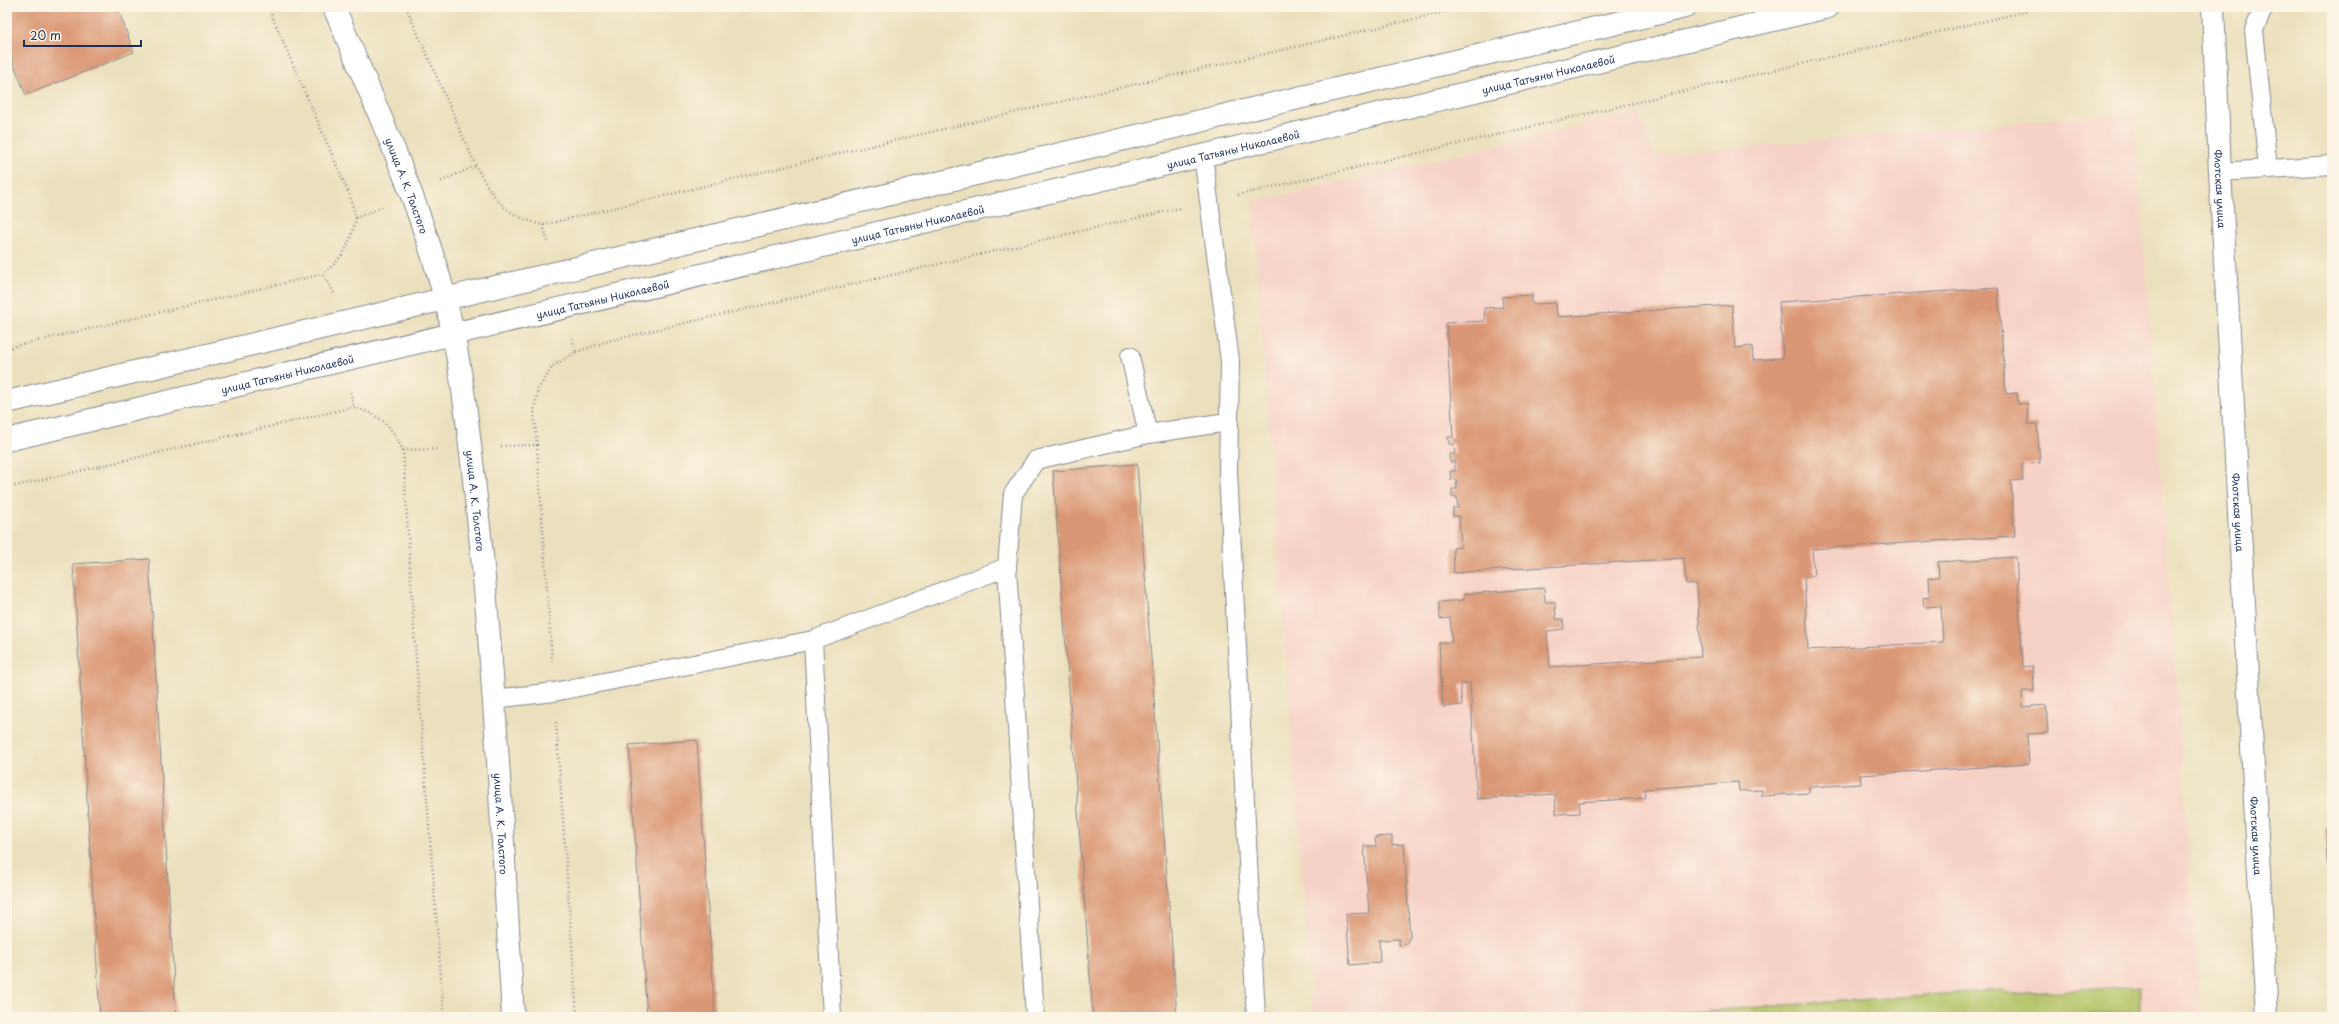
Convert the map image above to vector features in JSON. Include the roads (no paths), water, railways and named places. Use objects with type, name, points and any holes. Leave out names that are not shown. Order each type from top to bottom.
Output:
[{"type":"street","name":"улица А. К. Толстого","points":[[334,7],[415,199],[445,299],[452,334],[471,448],[494,699],[513,1017]]},
{"type":"street","points":[[7,402],[1685,7]]},
{"type":"street","name":"улица Татьяны Николаевой","points":[[7,440],[1828,7]]},
{"type":"street","name":"Флотская улица","points":[[2213,7],[2220,172],[2267,1017]]},
{"type":"lane","points":[[2264,7],[2254,30],[2268,169]]},
{"type":"lane","points":[[1204,155],[1230,361],[1227,422],[1228,472],[1256,1017]]},
{"type":"lane","points":[[2220,172],[2332,165]]},
{"type":"lane","points":[[1130,356],[1148,434]]},
{"type":"lane","points":[[1035,1017],[1007,567],[1013,494],[1036,460],[1148,434],[1227,422]]},
{"type":"lane","points":[[494,699],[554,692],[813,640],[1007,567]]},
{"type":"lane","points":[[813,640],[832,1017]]}]
